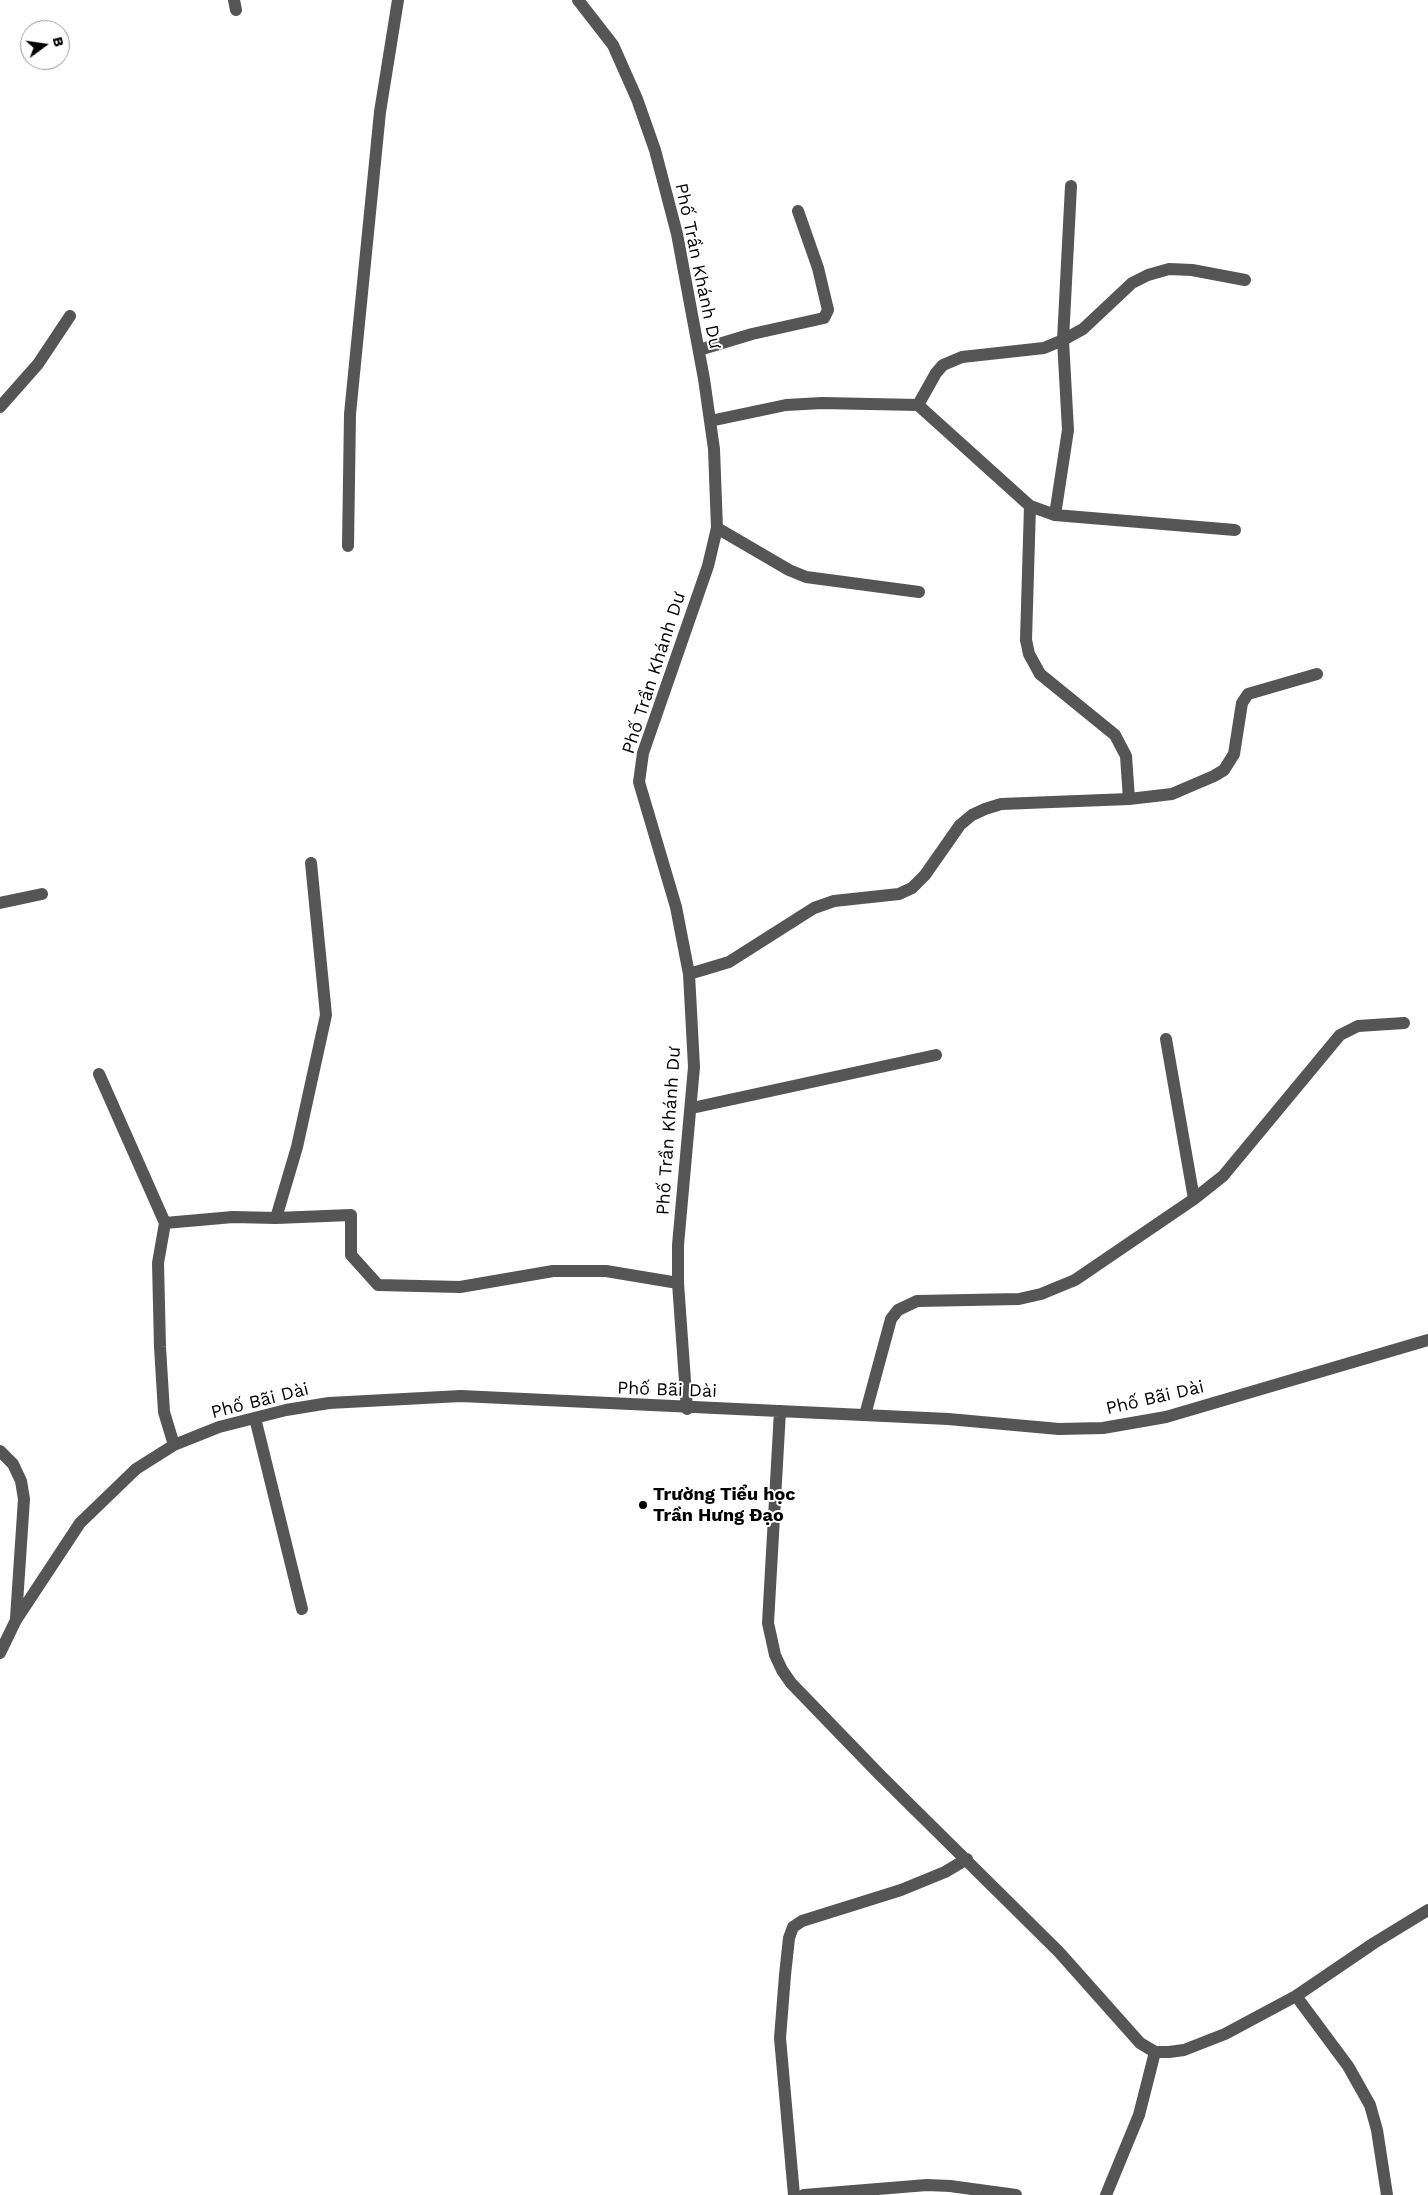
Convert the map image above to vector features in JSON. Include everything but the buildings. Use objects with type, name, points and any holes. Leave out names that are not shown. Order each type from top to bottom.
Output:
[{"type":"street","points":[[348,546],[350,414],[380,112],[398,0]]},
{"type":"street","name":"Phố Trần Khánh Dư","points":[[578,0],[613,46],[640,108],[655,150],[677,234],[699,350],[714,449],[717,528],[708,566],[643,753],[639,782],[676,907],[689,974],[694,1067],[692,1108],[678,1245],[678,1283],[687,1409]]},
{"type":"street","points":[[1055,515],[1068,430],[1063,340],[1071,186]]},
{"type":"street","points":[[699,350],[752,334],[824,318],[828,310],[822,284],[798,211]]},
{"type":"street","points":[[918,405],[936,373],[952,361],[962,357],[1044,348],[1063,340],[1083,330],[1132,283],[1148,276],[1169,270],[1192,270],[1245,280]]},
{"type":"street","points":[[0,407],[38,364],[70,316]]},
{"type":"street","points":[[710,421],[786,405],[822,403],[918,405],[1030,506],[1055,515],[1235,530]]},
{"type":"street","points":[[1030,506],[1026,640],[1029,654],[1040,674],[1115,735],[1126,756],[1130,798]]},
{"type":"street","points":[[717,528],[790,570],[806,577],[919,592]]},
{"type":"street","points":[[689,974],[729,962],[814,908],[834,900],[899,894],[912,888],[924,875],[960,824],[972,815],[985,809],[1001,804],[1130,798],[1172,794],[1224,770],[1234,754],[1242,703],[1248,694],[1317,674]]},
{"type":"street","points":[[276,1218],[297,1147],[326,1014],[311,863]]},
{"type":"street","points":[[0,903],[42,894]]},
{"type":"street","points":[[865,1415],[891,1319],[898,1310],[917,1301],[1019,1299],[1047,1292],[1075,1280],[1194,1199],[1223,1176],[1236,1163],[1340,1035],[1358,1026],[1404,1023]]},
{"type":"street","points":[[1166,1039],[1194,1199]]},
{"type":"street","points":[[692,1108],[936,1055]]},
{"type":"street","points":[[99,1074],[165,1223],[158,1263],[160,1347],[164,1412],[174,1446]]},
{"type":"street","points":[[165,1223],[233,1217],[276,1218],[351,1215],[351,1255],[378,1285],[460,1287],[506,1278],[571,1271],[606,1271],[678,1283]]},
{"type":"street","name":"Phố Bãi Dài","points":[[0,1653],[16,1620],[80,1523],[136,1469],[174,1446],[219,1427],[286,1410],[329,1403],[461,1396],[687,1409],[780,1411],[948,1419],[1059,1429],[1103,1428],[1166,1416],[1428,1340]]},
{"type":"street","points":[[780,1411],[768,1623],[776,1655],[790,1684],[1059,1952],[1140,2043],[1155,2052],[1176,2051],[1203,2043],[1296,1996],[1374,1942],[1428,1910]]},
{"type":"street","points":[[254,1418],[302,1609]]},
{"type":"street","points":[[0,1451],[13,1464],[21,1481],[24,1499],[16,1620]]},
{"type":"street","points":[[794,2195],[780,2038],[789,1938],[793,1927],[802,1921],[901,1890],[945,1872],[967,1860]]},
{"type":"street","points":[[1296,1996],[1348,2066],[1370,2105],[1377,2130],[1387,2195]]},
{"type":"street","points":[[1106,2195],[1140,2115],[1155,2052]]},
{"type":"street","points":[[804,2195],[950,2186],[1016,2195]]},
{"type":"place","name":"Trường Tiểu học Trần Hưng Đạo","points":[[643,1505]]}]
